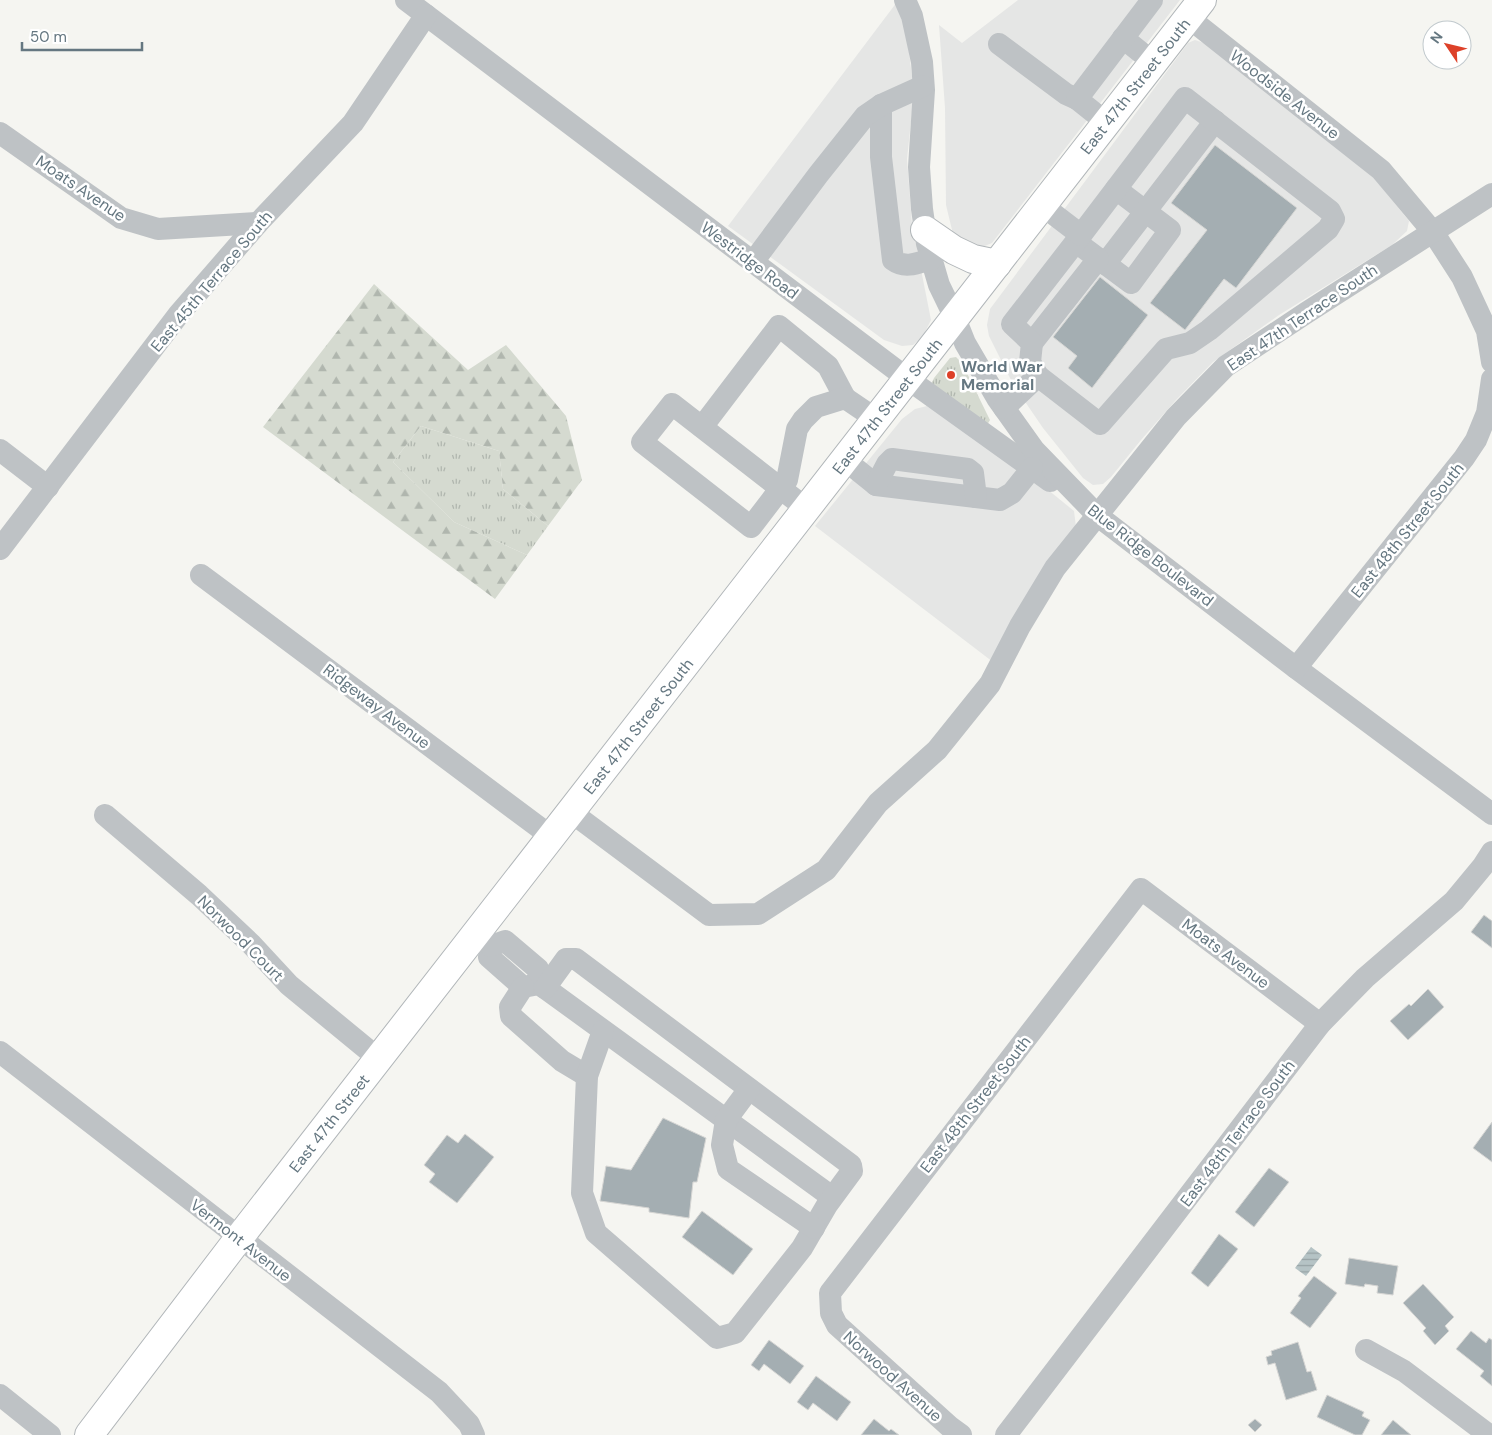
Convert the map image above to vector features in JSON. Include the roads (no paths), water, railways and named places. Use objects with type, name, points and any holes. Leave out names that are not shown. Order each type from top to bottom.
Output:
[{"type":"main road","name":"East 47th Street South","points":[[572,812],[1195,9]]},
{"type":"main road","points":[[925,230],[954,250],[973,260],[997,264]]},
{"type":"main road","name":"East 47th Street","points":[[89,1435],[239,1238],[379,1059],[484,940],[552,837],[572,812]]},
{"type":"street","name":"Westridge Road","points":[[406,0],[908,379],[1098,516]]},
{"type":"street","name":"Blue Ridge Boulevard","points":[[905,0],[912,16],[920,52],[923,86],[919,167],[925,230],[932,260],[939,284],[956,318],[965,343],[1004,408],[1034,450],[1098,516],[1296,668],[1492,814]]},
{"type":"street","points":[[1077,99],[1152,0]]},
{"type":"street","name":"Woodside Avenue","points":[[1195,9],[1381,170],[1433,232]]},
{"type":"street","name":"East 45th Terrace South","points":[[0,549],[179,314],[258,223],[353,123],[426,15]]},
{"type":"street","points":[[1123,38],[1154,63]]},
{"type":"street","points":[[999,44],[1066,94],[1077,99],[1107,123]]},
{"type":"street","points":[[753,262],[865,116],[881,105],[923,86]]},
{"type":"street","points":[[1032,343],[1012,324],[1185,98],[1330,210],[1334,219],[1328,229],[1209,330],[1190,343],[1166,349],[1100,424],[1038,376],[1030,362],[1032,343],[1145,211],[1215,122]]},
{"type":"street","points":[[881,105],[922,118]]},
{"type":"street","points":[[881,105],[881,157],[893,260],[908,265],[932,260]]},
{"type":"street","name":"Moats Avenue","points":[[0,133],[121,218],[158,229],[258,223]]},
{"type":"street","points":[[1043,206],[1101,261],[1130,283],[1170,230],[1116,189]]},
{"type":"street","name":"East 47th Terrace South","points":[[572,812],[709,914],[758,914],[826,870],[878,804],[937,750],[990,684],[1020,626],[1056,568],[1176,417],[1226,366],[1492,194]]},
{"type":"street","points":[[1433,232],[1462,277],[1487,331],[1492,362]]},
{"type":"street","points":[[702,427],[778,326],[828,366],[845,398],[876,419]]},
{"type":"street","points":[[1004,408],[1038,376]]},
{"type":"street","name":"East 48th Street South","points":[[1296,668],[1464,458],[1476,440],[1487,413],[1492,379]]},
{"type":"street","points":[[801,517],[774,497],[702,427],[672,404],[642,442],[751,527],[774,497],[787,480],[797,429],[803,420],[816,407],[845,398]]},
{"type":"street","points":[[0,450],[48,487]]},
{"type":"street","points":[[845,460],[876,485],[886,464],[892,459],[968,469],[973,473],[976,497],[1000,500],[1012,493],[1032,468]]},
{"type":"street","name":"Ridgeway Avenue","points":[[201,575],[552,837]]},
{"type":"street","name":"Norwood Court","points":[[105,815],[212,907],[251,944],[289,986],[379,1059]]},
{"type":"street","name":"East 48th Terrace South","points":[[1006,1435],[1320,1024],[1364,978],[1454,901],[1492,852]]},
{"type":"street","name":"Moats Avenue","points":[[1133,900],[1141,890],[1320,1024]]},
{"type":"street","name":"East 48th Street South","points":[[831,1313],[830,1293],[1133,900]]},
{"type":"street","points":[[484,940],[505,941],[538,969],[536,986]]},
{"type":"street","points":[[587,1076],[562,1061],[511,1016],[510,1007],[566,959],[576,959],[851,1165],[852,1170],[832,1196],[802,1248],[734,1333],[717,1338],[596,1234],[582,1193],[587,1076],[603,1031]]},
{"type":"street","points":[[536,986],[603,1031],[832,1196]]},
{"type":"street","name":"Vermont Avenue","points":[[0,1052],[440,1392],[469,1424],[474,1435]]},
{"type":"street","points":[[749,1089],[726,1120],[722,1145],[728,1169],[814,1228]]},
{"type":"street","name":"Norwood Avenue","points":[[831,1313],[837,1325],[961,1435]]},
{"type":"street","points":[[1366,1350],[1404,1371],[1489,1435]]},
{"type":"street","points":[[0,1395],[50,1435]]},
{"type":"place","name":"World War Memorial","points":[[951,375]]}]
